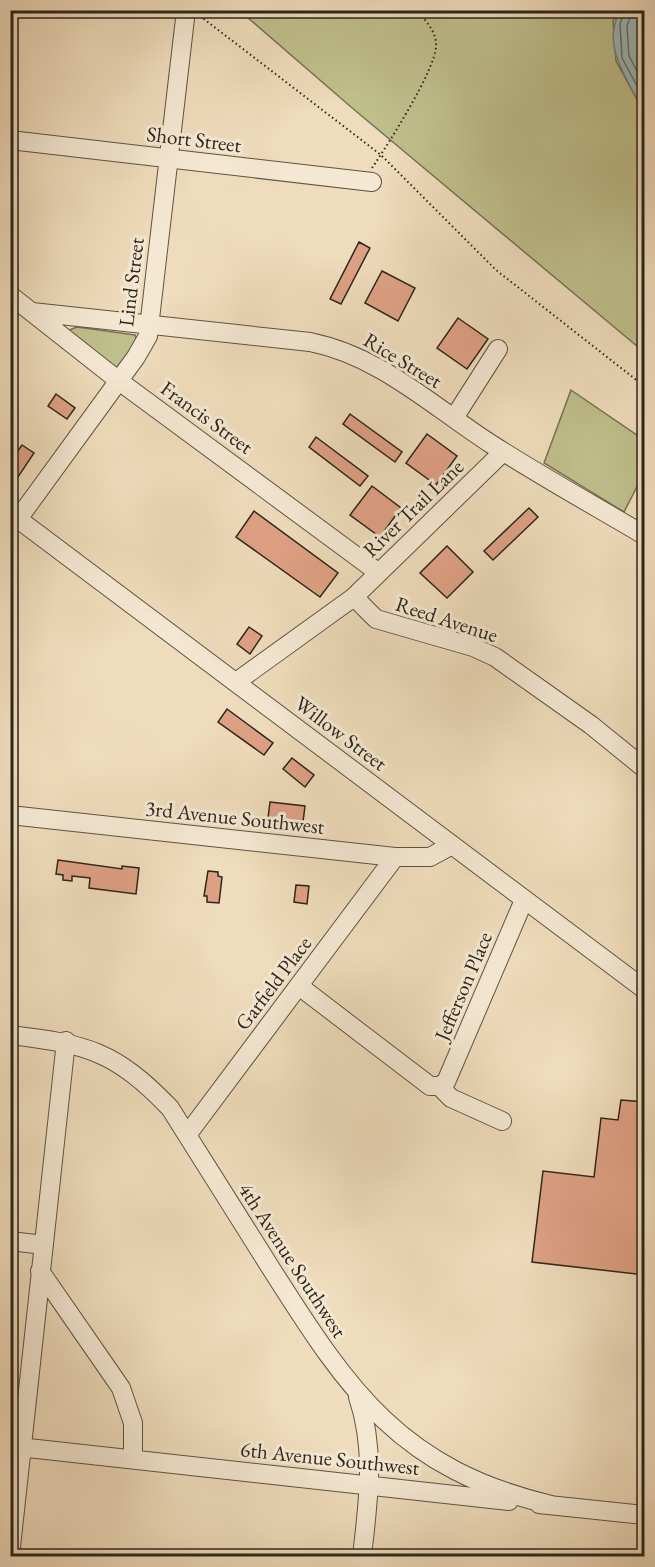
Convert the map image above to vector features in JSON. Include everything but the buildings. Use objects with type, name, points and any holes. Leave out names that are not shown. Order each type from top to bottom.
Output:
[{"type":"street","name":"Lind Street","points":[[14,516],[143,347],[149,324],[186,10]]},
{"type":"street","name":"Short Street","points":[[10,140],[372,183]]},
{"type":"street","name":"Francis Street","points":[[10,295],[118,381],[379,573]]},
{"type":"street","name":"Rice Street","points":[[32,312],[310,342],[335,347],[382,369],[503,452],[645,535]]},
{"type":"street","points":[[454,418],[498,349]]},
{"type":"street","name":"River Trail Lane","points":[[354,597],[503,452]]},
{"type":"street","name":"Willow Street","points":[[14,516],[645,989]]},
{"type":"street","points":[[236,682],[354,597]]},
{"type":"street","name":"Reed Avenue","points":[[354,597],[376,619],[473,647],[495,657],[591,725],[645,768]]},
{"type":"street","name":"3rd Avenue Southwest","points":[[10,815],[395,857],[430,857],[452,845]]},
{"type":"street","name":"Garfield Place","points":[[187,1135],[395,857]]},
{"type":"street","name":"Jefferson Place","points":[[439,1086],[446,1082],[524,900]]},
{"type":"street","points":[[299,986],[430,1086],[439,1086],[451,1098],[502,1121]]},
{"type":"street","name":"4th Avenue Southwest","points":[[10,1035],[66,1041],[124,1066],[170,1108],[322,1349],[356,1393],[383,1421],[444,1465],[515,1496],[551,1505]]},
{"type":"street","points":[[10,1556],[16,1447],[44,1245],[66,1041]]},
{"type":"street","points":[[10,1241],[44,1245]]},
{"type":"street","points":[[40,1271],[121,1388],[133,1423],[133,1459]]},
{"type":"street","points":[[356,1393],[369,1440],[370,1486],[362,1557]]},
{"type":"street","name":"6th Avenue Southwest","points":[[16,1447],[645,1515]]},
{"type":"path","points":[[193,10],[381,155],[496,270],[645,386]]},
{"type":"path","points":[[381,155],[397,130],[435,53],[435,36],[417,10]]},
{"type":"green space","points":[[240,11],[621,11],[613,21],[616,61],[644,112],[644,352],[351,107]]},
{"type":"green space","points":[[77,327],[135,335],[138,343],[117,370],[69,330]]},
{"type":"green space","points":[[571,390],[644,440],[644,473],[624,512],[544,463]]},
{"type":"water","points":[[621,10],[644,11],[644,112],[624,76],[615,49],[613,36],[615,23]]}]
